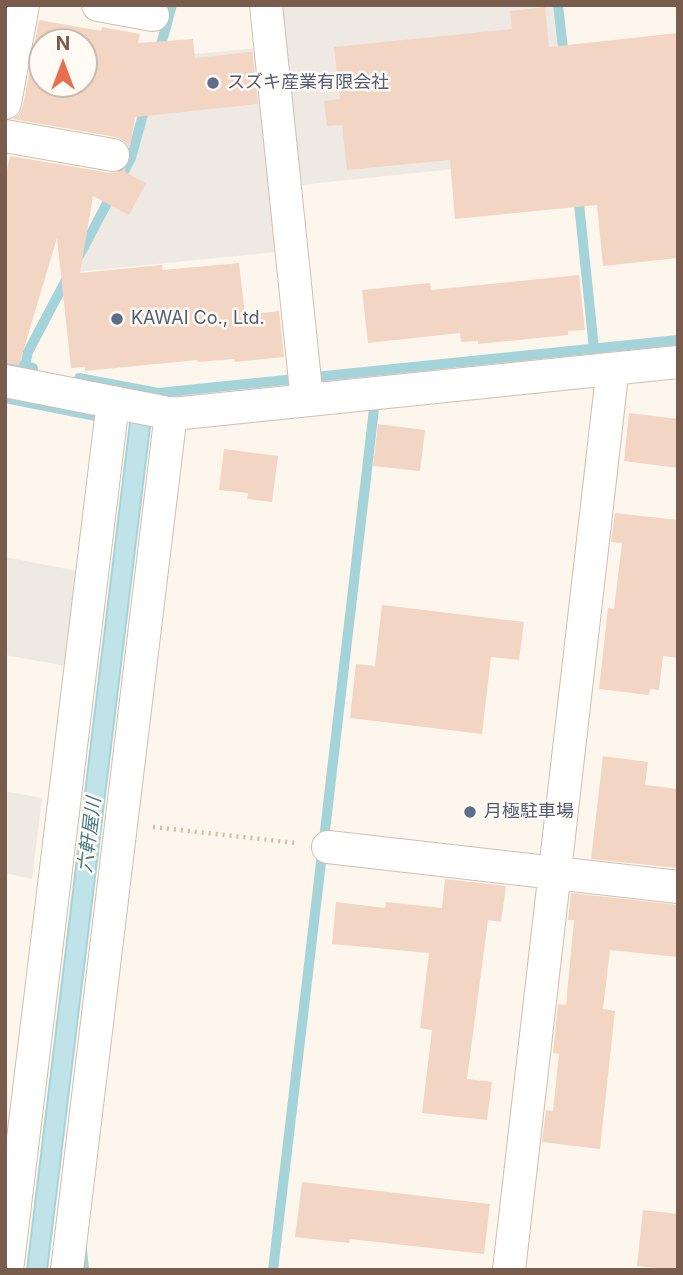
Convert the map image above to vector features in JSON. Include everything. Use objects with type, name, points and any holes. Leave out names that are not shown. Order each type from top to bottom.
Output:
[{"type":"street","points":[[5,103],[23,5]]},
{"type":"street","points":[[98,5],[153,15]]},
{"type":"street","points":[[266,5],[307,400]]},
{"type":"street","points":[[5,136],[113,155]]},
{"type":"street","points":[[5,381],[167,412],[678,362]]},
{"type":"street","points":[[509,1270],[611,384],[609,369]]},
{"type":"street","points":[[7,1270],[117,403]]},
{"type":"street","points":[[66,1270],[121,823],[167,412]]},
{"type":"street","points":[[328,847],[678,887]]},
{"type":"path","points":[[121,823],[328,847]]},
{"type":"shaded area","points":[[281,5],[553,5],[569,157],[300,185]]},
{"type":"shaded area","points":[[256,48],[277,252],[76,272],[136,159],[163,57]]},
{"type":"shaded area","points":[[5,557],[77,571],[66,666],[5,655]]},
{"type":"shaded area","points":[[5,791],[42,798],[32,879],[5,873]]},
{"type":"water","name":"六軒屋川","points":[[133,398],[153,402],[47,1270],[27,1270]]},
{"type":"building","points":[[545,7],[549,47],[678,33],[678,258],[603,266],[597,205],[455,219],[450,160],[347,170],[342,125],[327,126],[324,101],[340,99],[334,47],[512,29],[510,11]]},
{"type":"building","points":[[39,20],[84,28],[38,28]]},
{"type":"building","points":[[102,27],[140,34],[138,43],[193,39],[195,58],[252,52],[258,104],[135,117],[130,148],[116,137],[13,119],[19,114],[28,79],[28,98],[98,98],[98,30],[101,31]]},
{"type":"building","points":[[10,156],[110,173],[126,168],[125,172],[146,183],[129,215],[93,196],[80,273],[162,265],[163,270],[239,263],[245,315],[279,311],[284,357],[235,362],[234,359],[197,360],[85,371],[85,367],[71,368],[57,238],[19,365],[5,363],[5,179]]},
{"type":"building","points":[[579,275],[585,330],[568,331],[568,335],[478,344],[478,341],[461,342],[460,333],[368,343],[362,290],[430,283],[431,290]]},
{"type":"building","points":[[629,413],[678,419],[678,468],[624,461]]},
{"type":"building","points":[[378,424],[425,430],[420,471],[373,466]]},
{"type":"building","points":[[224,449],[278,456],[272,502],[247,499],[248,493],[219,490]]},
{"type":"building","points":[[615,513],[678,520],[678,658],[663,656],[659,690],[650,689],[649,695],[599,689],[608,608],[614,609],[622,543],[611,542]]},
{"type":"building","points":[[382,605],[524,622],[519,660],[491,657],[482,734],[350,718],[356,664],[375,666]]},
{"type":"building","points":[[603,756],[648,762],[645,785],[678,789],[678,868],[591,859]]},
{"type":"building","points":[[445,879],[506,886],[501,922],[488,920],[467,1079],[492,1082],[487,1120],[422,1113],[432,1030],[420,1028],[429,953],[332,944],[336,902],[385,908],[386,902],[442,908]]},
{"type":"building","points":[[571,893],[678,905],[678,957],[610,950],[603,1009],[615,1011],[600,1149],[542,1142],[546,1110],[553,1111],[559,1054],[553,1053],[558,1004],[566,1005],[574,920],[568,920]]},
{"type":"building","points":[[302,1182],[490,1204],[484,1254],[350,1239],[349,1243],[295,1237]]},
{"type":"building","points":[[643,1210],[678,1214],[678,1270],[637,1266]]},
{"type":"waterway","points":[[159,52],[172,5]]},
{"type":"waterway","points":[[558,5],[564,57]]},
{"type":"waterway","points":[[120,179],[131,158],[146,104]]},
{"type":"waterway","points":[[79,256],[113,192]]},
{"type":"waterway","points":[[578,194],[594,349]]},
{"type":"waterway","points":[[25,367],[28,352],[67,278]]},
{"type":"waterway","points":[[79,378],[158,393],[678,340]]},
{"type":"waterway","points":[[5,363],[33,368]]},
{"type":"waterway","points":[[5,398],[101,417],[101,422]]},
{"type":"waterway","points":[[324,839],[374,409]]},
{"type":"waterway","points":[[273,1270],[322,854]]},
{"type":"waterway","points":[[82,1249],[84,1270]]},
{"type":"place","name":"スズキ産業有限会社","points":[[213,83]]},
{"type":"place","name":"KAWAI Co., Ltd.","points":[[117,319]]},
{"type":"place","name":"月極駐車場","points":[[470,812]]}]
